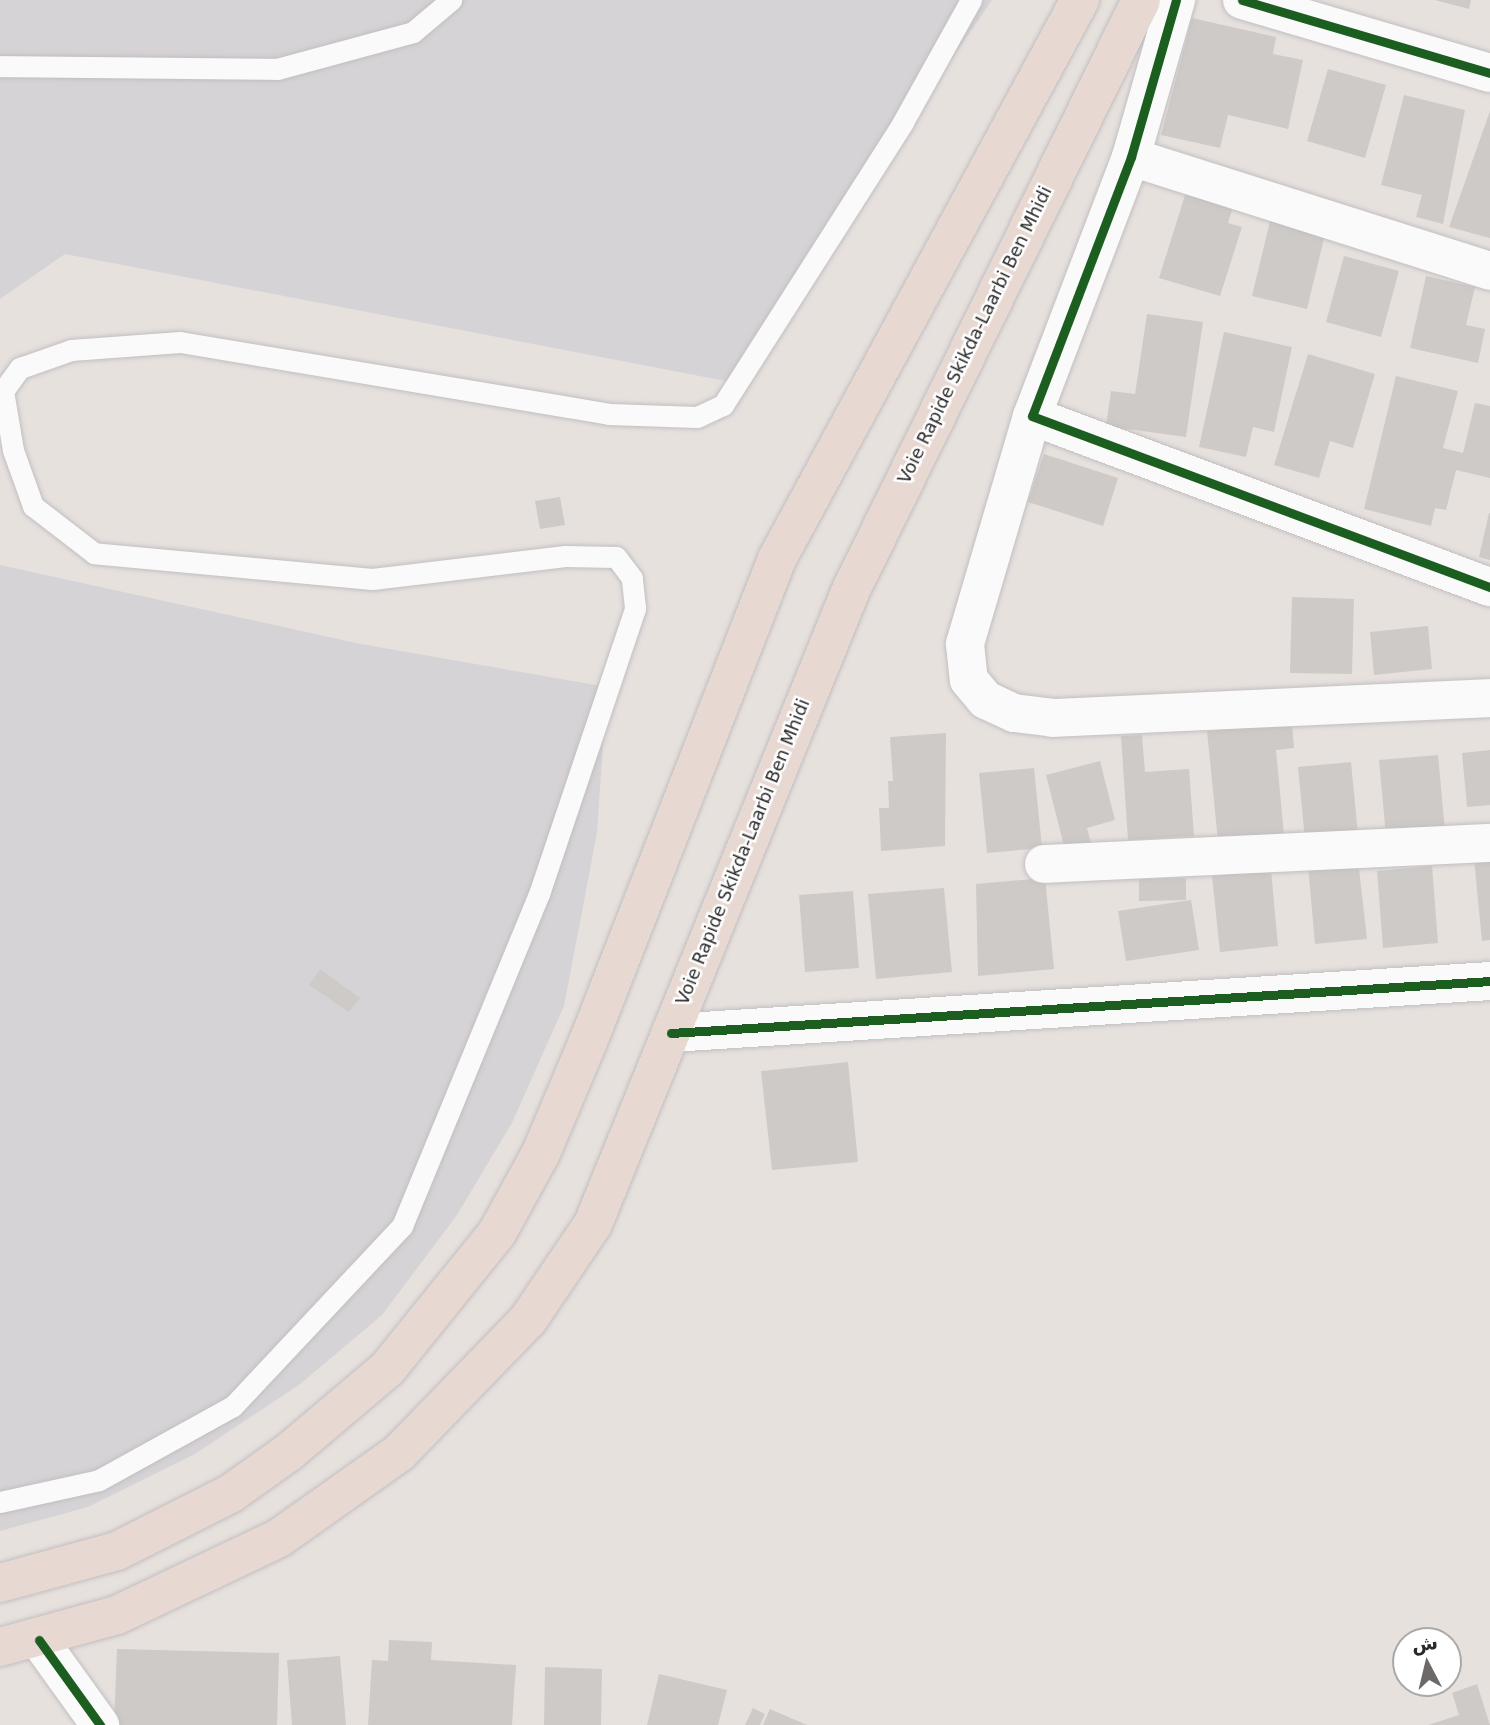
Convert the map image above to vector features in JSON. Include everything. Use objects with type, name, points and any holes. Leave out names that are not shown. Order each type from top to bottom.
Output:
[{"type":"highway","points":[[0,1583],[117,1550],[230,1494],[289,1452],[388,1368],[497,1233],[541,1153],[588,1042],[777,559],[1080,0]]},
{"type":"highway","name":"Voie Rapide Skikda-Laarbi Ben Mhidi","points":[[0,1647],[39,1640],[189,1585],[279,1538],[351,1491],[468,1388],[528,1320],[593,1224],[851,590],[1141,0]]},
{"type":"street","points":[[1176,0],[1131,157],[1032,416],[965,644],[969,680],[986,700],[1014,713],[1054,718],[1490,698]]},
{"type":"street","points":[[1242,0],[1490,73]]},
{"type":"street","points":[[1131,157],[1490,271]]},
{"type":"street","points":[[1032,416],[1490,587]]},
{"type":"street","points":[[1044,864],[1490,844]]},
{"type":"street","points":[[671,1033],[1490,981]]},
{"type":"street","points":[[39,1640],[100,1725]]},
{"type":"lane","points":[[0,66],[277,69],[413,32],[451,0]]},
{"type":"lane","points":[[0,1502],[99,1480],[233,1406],[402,1226],[539,894],[635,608],[632,578],[616,557],[565,556],[372,579],[94,553],[33,506],[13,450],[3,391],[20,368],[71,350],[180,342],[608,414],[697,417],[723,405],[903,122],[971,0]]},
{"type":"shaded area","points":[[0,0],[992,0],[731,382],[65,254],[0,299]]},
{"type":"shaded area","points":[[0,565],[361,644],[607,687],[597,833],[564,1006],[512,1123],[457,1215],[382,1315],[299,1385],[195,1454],[88,1507],[0,1531]]},
{"type":"building","points":[[1435,0],[1471,0],[1469,9]]},
{"type":"building","points":[[1192,18],[1276,37],[1273,54],[1303,60],[1288,129],[1228,115],[1220,148],[1161,135]]},
{"type":"building","points":[[1328,69],[1386,85],[1365,158],[1307,141]]},
{"type":"building","points":[[1404,95],[1465,110],[1443,224],[1416,217],[1422,195],[1381,185]]},
{"type":"building","points":[[1490,111],[1490,238],[1449,227]]},
{"type":"building","points":[[1186,192],[1233,207],[1228,223],[1242,227],[1220,296],[1159,278]]},
{"type":"building","points":[[1271,217],[1326,230],[1307,309],[1252,296]]},
{"type":"building","points":[[1344,256],[1399,271],[1381,337],[1326,322]]},
{"type":"building","points":[[1426,276],[1475,287],[1466,325],[1485,329],[1478,363],[1410,348]]},
{"type":"building","points":[[1147,314],[1203,322],[1186,437],[1106,426],[1111,391],[1135,394]]},
{"type":"building","points":[[1224,332],[1292,347],[1274,432],[1253,427],[1246,457],[1199,447]]},
{"type":"building","points":[[1308,354],[1375,374],[1353,448],[1330,441],[1319,478],[1274,465]]},
{"type":"building","points":[[1396,376],[1458,391],[1443,448],[1463,453],[1475,403],[1490,406],[1490,478],[1456,470],[1446,510],[1435,508],[1431,526],[1364,509]]},
{"type":"building","points":[[1044,454],[1118,478],[1103,526],[1028,502]]},
{"type":"building","points":[[560,497],[565,525],[540,529],[535,501]]},
{"type":"building","points":[[1490,513],[1490,560],[1479,557]]},
{"type":"building","points":[[1292,597],[1354,599],[1352,674],[1290,673]]},
{"type":"building","points":[[1428,626],[1432,669],[1374,675],[1370,632]]},
{"type":"building","points":[[1292,723],[1294,748],[1276,750],[1284,835],[1218,841],[1207,731]]},
{"type":"building","points":[[946,733],[945,846],[881,851],[879,808],[889,808],[888,781],[893,781],[890,737]]},
{"type":"building","points":[[1142,735],[1145,772],[1189,769],[1194,836],[1128,840],[1121,736]]},
{"type":"building","points":[[1490,750],[1490,805],[1467,807],[1462,753]]},
{"type":"building","points":[[1438,755],[1445,831],[1386,836],[1379,760]]},
{"type":"building","points":[[1100,761],[1115,820],[1087,828],[1092,847],[1066,854],[1046,775]]},
{"type":"building","points":[[1351,762],[1358,835],[1305,840],[1298,767]]},
{"type":"building","points":[[1034,768],[1042,848],[987,853],[979,773]]},
{"type":"building","points":[[1490,857],[1490,940],[1482,941],[1474,859]]},
{"type":"building","points":[[1358,860],[1367,939],[1315,944],[1308,865]]},
{"type":"building","points":[[1432,866],[1438,943],[1383,948],[1377,871]]},
{"type":"building","points":[[1271,870],[1278,946],[1220,952],[1212,876]]},
{"type":"building","points":[[1045,878],[1054,969],[978,976],[976,884]]},
{"type":"building","points":[[1186,878],[1186,900],[1139,901],[1139,879]]},
{"type":"building","points":[[944,888],[952,972],[876,979],[868,894]]},
{"type":"building","points":[[853,891],[859,968],[805,972],[799,895]]},
{"type":"building","points":[[1191,900],[1199,950],[1126,961],[1118,911]]},
{"type":"building","points":[[320,969],[360,998],[349,1012],[309,985]]},
{"type":"building","points":[[848,1062],[858,1162],[772,1170],[761,1071]]},
{"type":"building","points":[[389,1640],[432,1642],[431,1660],[516,1665],[512,1725],[368,1725],[372,1660],[388,1661]]},
{"type":"building","points":[[117,1649],[279,1653],[277,1725],[114,1725]]},
{"type":"building","points":[[340,1656],[346,1725],[292,1725],[287,1660]]},
{"type":"building","points":[[545,1667],[602,1669],[601,1725],[544,1725]]},
{"type":"building","points":[[659,1674],[727,1690],[718,1725],[647,1725]]},
{"type":"building","points":[[1477,1684],[1490,1725],[1428,1725],[1459,1715],[1453,1697],[1462,1697],[1462,1689]]},
{"type":"building","points":[[753,1708],[765,1714],[760,1725],[745,1725]]},
{"type":"building","points":[[770,1709],[807,1725],[763,1725]]},
{"type":"cycle path","points":[[1176,0],[1131,157],[1032,416],[1490,587]]},
{"type":"cycle path","points":[[1242,0],[1490,73]]},
{"type":"cycle path","points":[[671,1033],[1490,981]]},
{"type":"cycle path","points":[[39,1640],[100,1725]]}]
